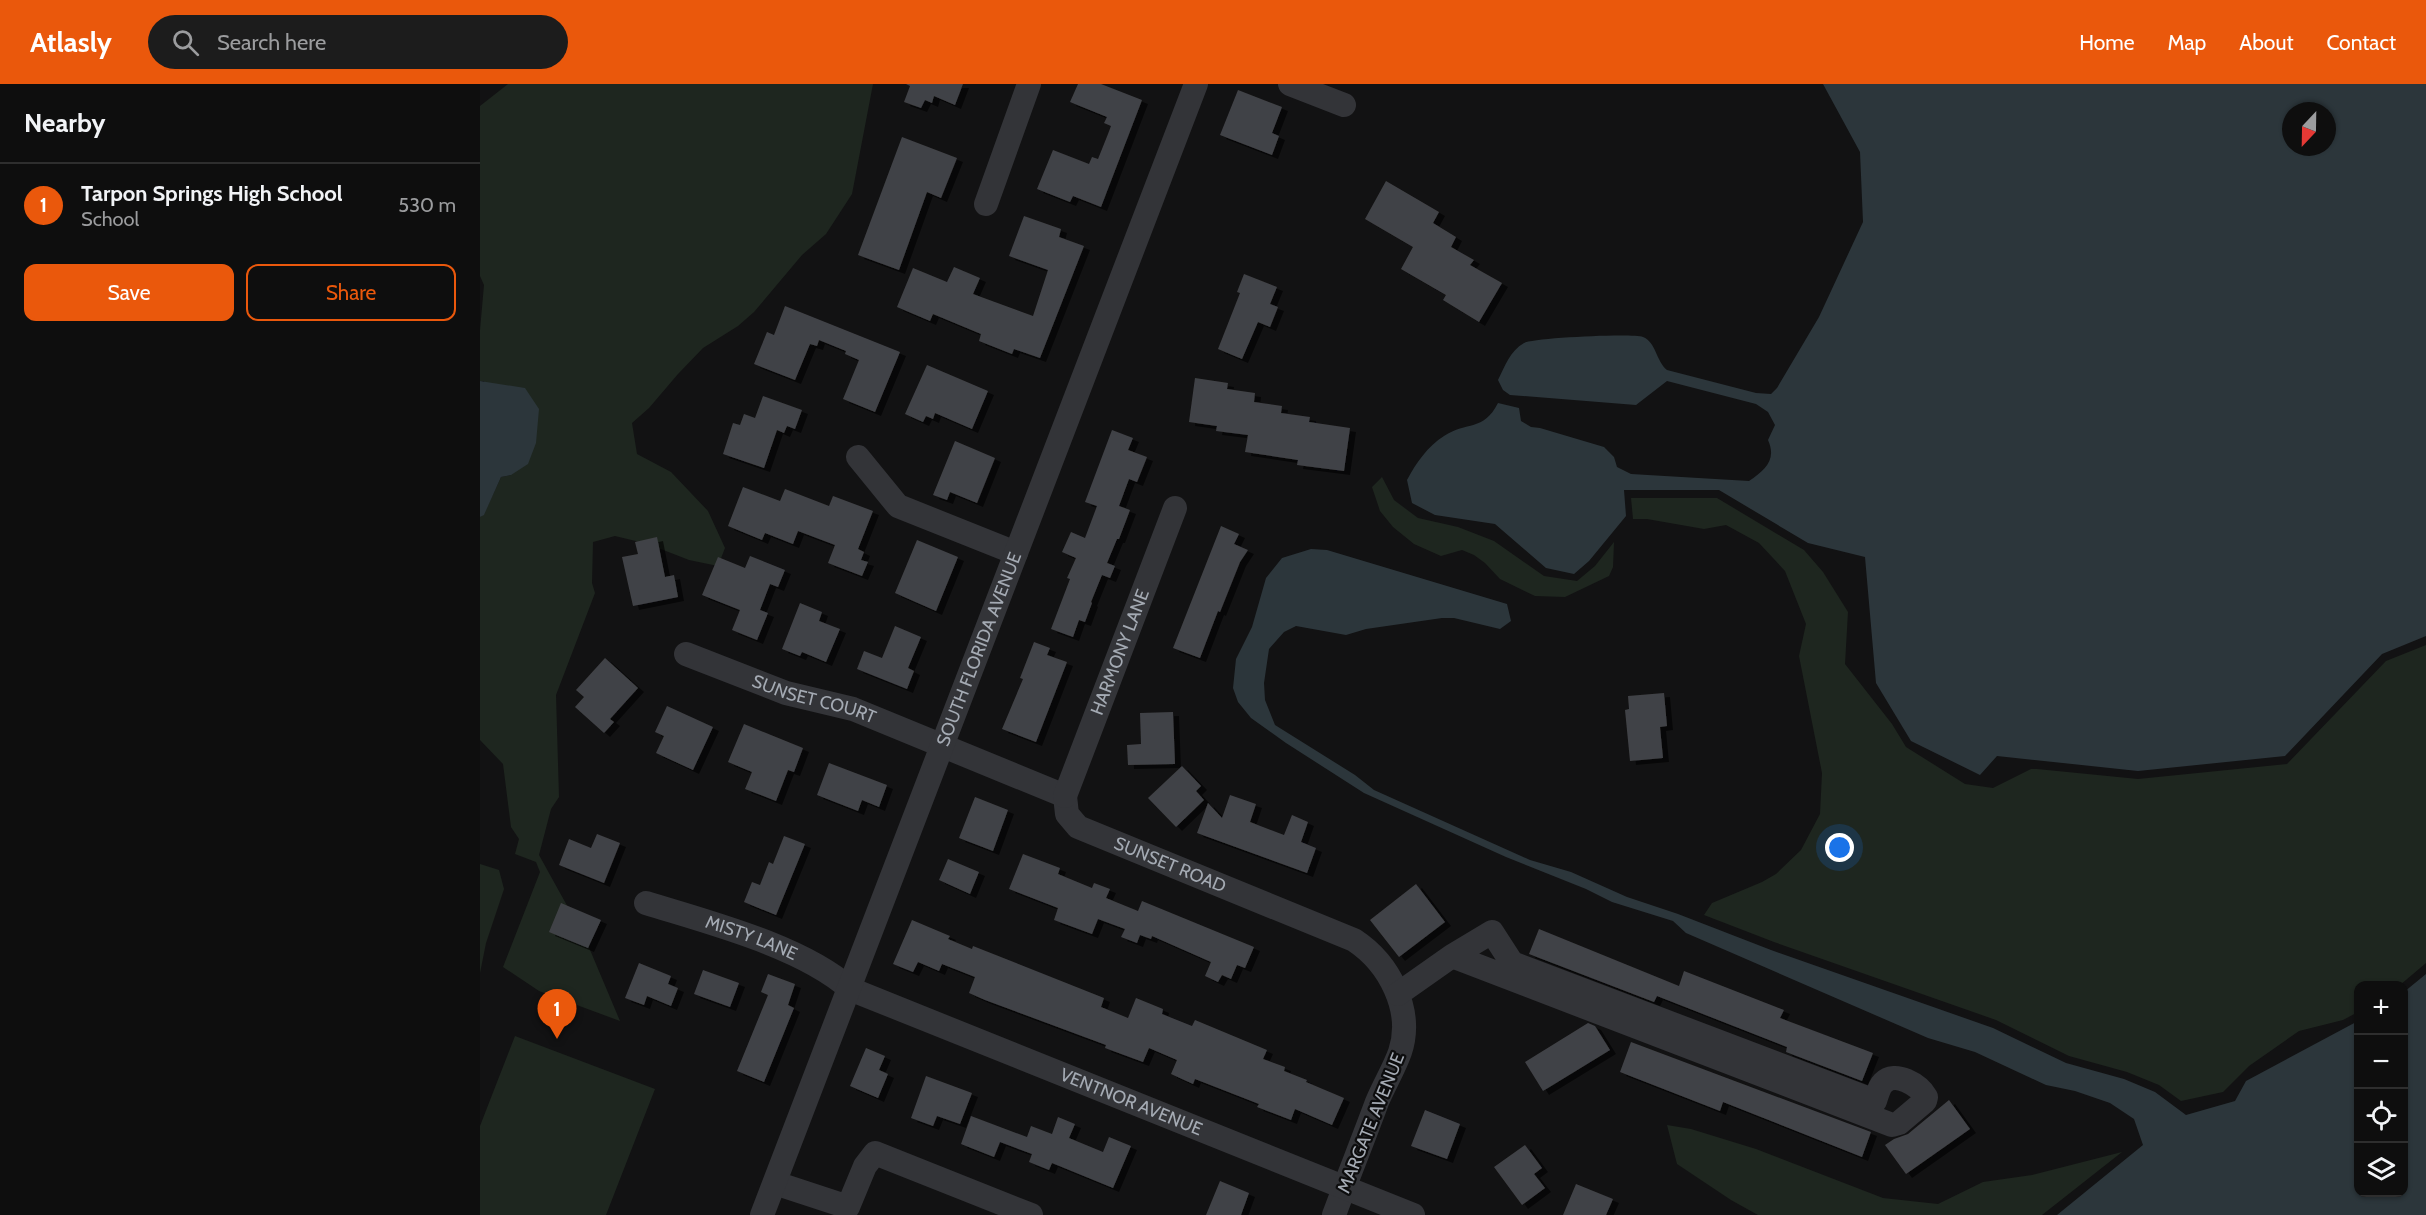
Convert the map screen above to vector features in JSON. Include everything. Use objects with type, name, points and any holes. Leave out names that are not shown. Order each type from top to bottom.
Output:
[{"type":"street","points":[[986,204],[1029,84]]},
{"type":"street","name":"SOUTH FLORIDA AVENUE","points":[[762,1215],[1196,84]]},
{"type":"street","points":[[1290,84],[1344,105]]},
{"type":"street","points":[[858,457],[898,506],[1016,553]]},
{"type":"street","name":"HARMONY LANE","points":[[1065,796],[1175,508]]},
{"type":"street","name":"SUNSET COURT","points":[[686,654],[786,693],[853,709],[941,746]]},
{"type":"street","points":[[941,746],[1065,796]]},
{"type":"street","name":"SUNSET ROAD","points":[[1065,796],[1067,814],[1078,827],[1354,940],[1378,961],[1398,994]]},
{"type":"street","name":"MISTY LANE","points":[[646,903],[717,924],[772,945],[834,975],[850,989]]},
{"type":"street","points":[[1398,994],[1452,956],[1492,932],[1512,963],[1875,1101],[1882,1083],[1895,1078],[1918,1087],[1926,1097],[1925,1101],[1899,1123],[1892,1125],[1452,956]]},
{"type":"street","name":"VENTNOR AVENUE","points":[[850,989],[1413,1215]]},
{"type":"street","name":"MARGATE AVENUE","points":[[1334,1215],[1381,1092],[1400,1053],[1404,1020],[1398,994]]},
{"type":"street","points":[[775,1183],[849,1211],[865,1166],[874,1153],[1031,1215]]},
{"type":"shaded area","points":[[508,84],[873,84],[852,194],[826,234],[802,255],[754,312],[738,326],[703,348],[649,408],[632,423],[637,454],[671,472],[708,511],[725,548],[718,566],[689,560],[648,544],[615,536],[593,542],[592,583],[595,593],[556,695],[559,797],[551,809],[539,855],[585,938],[620,1021],[539,991],[503,967],[540,872],[536,862],[515,854],[519,839],[511,827],[503,764],[480,740],[480,517],[484,514],[501,477],[511,475],[484,381],[480,381],[480,330],[484,285],[480,276],[480,106]]},
{"type":"shaded area","points":[[1823,84],[2426,84],[2426,636],[2382,654],[2285,756],[2138,771],[1997,756],[1980,775],[1911,741],[1876,683],[1865,557],[1808,543],[1719,490],[1624,490],[1626,516],[1589,561],[1574,574],[1546,568],[1495,524],[1435,515],[1412,503],[1407,480],[1418,461],[1438,440],[1452,431],[1480,422],[1492,412],[1498,403],[1519,408],[1521,421],[1531,427],[1604,447],[1614,457],[1617,467],[1631,474],[1749,481],[1768,464],[1771,453],[1768,440],[1775,425],[1768,412],[1756,404],[1667,381],[1636,405],[1510,395],[1503,390],[1498,380],[1511,355],[1524,343],[1562,338],[1635,336],[1643,337],[1651,343],[1660,362],[1667,370],[1756,393],[1771,394],[1777,388],[1819,317],[1863,222],[1860,152]]},
{"type":"shaded area","points":[[480,381],[525,388],[539,409],[536,443],[528,464],[511,475],[501,477],[484,515],[480,517]]},
{"type":"shaded area","points":[[1382,477],[1394,500],[1418,518],[1458,527],[1494,541],[1544,576],[1577,581],[1595,566],[1614,542],[1613,567],[1609,576],[1565,597],[1535,596],[1500,579],[1474,555],[1462,550],[1441,556],[1414,544],[1393,527],[1380,511],[1372,487]]},
{"type":"shaded area","points":[[1631,498],[1717,498],[1804,550],[1823,572],[1848,612],[1845,664],[1892,724],[1906,747],[1965,784],[1993,788],[2031,769],[2138,779],[2287,764],[2386,661],[2426,645],[2426,963],[2405,981],[2354,981],[2354,1014],[2343,1020],[2299,1031],[2249,1066],[2223,1092],[2181,1101],[2159,1085],[2127,1072],[2069,1056],[1996,1020],[1704,915],[1712,903],[1776,874],[1801,850],[1820,814],[1822,773],[1799,656],[1806,624],[1785,571],[1759,543],[1726,525],[1704,529],[1647,519],[1633,519]]},
{"type":"shaded area","points":[[1311,549],[1327,550],[1507,604],[1511,621],[1500,629],[1454,618],[1366,629],[1346,635],[1296,626],[1284,632],[1269,649],[1264,683],[1265,700],[1275,725],[1355,775],[1374,790],[1530,860],[1571,872],[1627,897],[1993,1028],[2066,1063],[2124,1079],[2155,1092],[2186,1115],[2235,1101],[2246,1081],[2354,1023],[2354,1197],[2408,1197],[2408,989],[2426,974],[2426,1215],[2057,1215],[2143,1145],[2134,1119],[2110,1103],[2075,1091],[2046,1085],[1975,1052],[1928,1038],[1686,933],[1673,921],[1612,902],[1586,889],[1506,857],[1364,793],[1251,718],[1238,702],[1233,688],[1236,659],[1252,627],[1266,578],[1282,558]]},
{"type":"shaded area","points":[[480,864],[499,870],[504,889],[486,943],[480,973]]},
{"type":"shaded area","points":[[515,1036],[655,1089],[606,1215],[480,1215],[480,1126]]},
{"type":"shaded area","points":[[1667,1125],[1691,1129],[1756,1149],[1883,1198],[1938,1204],[1983,1182],[2032,1175],[2122,1152],[2042,1215],[1758,1215],[1677,1164]]},
{"type":"building","points":[[906,84],[963,84],[955,105],[934,96],[932,103],[925,100],[921,108],[904,102],[910,86]]},
{"type":"building","points":[[1078,84],[1101,84],[1142,100],[1101,207],[1073,196],[1070,202],[1037,189],[1053,150],[1089,164],[1092,157],[1098,159],[1108,134],[1111,126],[1104,123],[1107,117],[1070,102]]},
{"type":"building","points":[[1238,90],[1282,107],[1272,133],[1279,136],[1272,155],[1220,135]]},
{"type":"building","points":[[902,137],[957,158],[941,198],[927,192],[899,270],[858,255]]},
{"type":"building","points":[[1386,181],[1439,212],[1433,223],[1456,237],[1451,247],[1474,260],[1470,265],[1502,283],[1479,322],[1443,300],[1446,295],[1401,269],[1413,247],[1365,219]]},
{"type":"building","points":[[1024,216],[1061,229],[1059,237],[1084,246],[1040,358],[1014,349],[1012,354],[979,341],[981,334],[933,314],[930,321],[897,307],[913,268],[947,282],[954,267],[980,278],[973,294],[1033,316],[1048,270],[1009,256]]},
{"type":"building","points":[[1244,274],[1277,287],[1270,304],[1278,307],[1270,327],[1258,322],[1242,359],[1218,349],[1240,293],[1237,292]]},
{"type":"building","points":[[785,306],[900,352],[875,412],[843,399],[859,360],[845,354],[846,351],[819,340],[817,346],[810,344],[795,380],[754,364],[767,332],[774,335]]},
{"type":"building","points":[[927,365],[988,391],[972,429],[935,413],[933,419],[926,416],[923,422],[905,414]]},
{"type":"building","points":[[1195,378],[1228,383],[1227,389],[1255,393],[1254,402],[1282,406],[1281,413],[1310,417],[1309,422],[1350,428],[1344,471],[1297,465],[1298,460],[1245,452],[1248,435],[1216,431],[1217,426],[1189,422]]},
{"type":"building","points":[[763,396],[802,410],[795,429],[787,426],[784,433],[777,430],[764,468],[723,454],[733,423],[740,425],[744,414],[755,418]]},
{"type":"building","points":[[1112,430],[1133,438],[1128,450],[1147,457],[1137,482],[1129,479],[1119,506],[1130,510],[1107,563],[1115,566],[1110,578],[1102,575],[1085,622],[1079,620],[1073,637],[1051,629],[1070,579],[1067,578],[1076,558],[1062,552],[1071,532],[1085,538],[1097,506],[1085,502]]},
{"type":"building","points":[[955,441],[995,458],[977,503],[950,492],[947,500],[933,495]]},
{"type":"building","points":[[743,487],[780,501],[785,489],[829,506],[833,496],[873,511],[858,549],[864,552],[861,560],[868,562],[862,576],[828,563],[835,545],[798,531],[793,544],[765,533],[762,540],[728,526]]},
{"type":"building","points":[[1221,526],[1239,534],[1234,544],[1248,550],[1240,562],[1220,612],[1218,611],[1200,658],[1173,648]]},
{"type":"building","points":[[657,537],[665,577],[674,575],[678,597],[633,606],[622,557],[638,554],[635,542]]},
{"type":"building","points":[[917,540],[958,557],[936,611],[895,593]]},
{"type":"building","points":[[750,556],[785,570],[778,587],[770,584],[760,610],[768,613],[757,640],[732,630],[740,610],[702,595],[718,557],[745,568]]},
{"type":"building","points":[[800,603],[822,612],[819,621],[840,629],[826,662],[802,652],[800,656],[782,649]]},
{"type":"building","points":[[895,626],[921,637],[908,668],[914,671],[907,689],[857,669],[864,651],[882,658]]},
{"type":"building","points":[[1034,642],[1050,648],[1047,655],[1067,662],[1036,742],[1002,729],[1023,679],[1020,678]]},
{"type":"building","points":[[605,658],[638,688],[610,719],[614,722],[604,733],[575,707],[584,697],[576,690]]},
{"type":"building","points":[[1664,693],[1667,726],[1660,727],[1663,758],[1630,761],[1625,710],[1629,709],[1628,696]]},
{"type":"building","points":[[667,706],[713,727],[693,770],[656,753],[664,736],[655,732]]},
{"type":"building","points":[[1173,712],[1175,764],[1128,765],[1127,745],[1141,744],[1140,713]]},
{"type":"building","points":[[744,724],[803,748],[794,772],[788,770],[776,801],[745,789],[752,772],[728,762]]},
{"type":"building","points":[[829,763],[887,785],[879,807],[862,800],[858,811],[817,795]]},
{"type":"building","points":[[1182,766],[1201,786],[1196,791],[1204,800],[1176,827],[1148,798]]},
{"type":"building","points":[[1230,795],[1256,804],[1250,822],[1284,835],[1292,815],[1308,822],[1301,842],[1316,848],[1307,873],[1197,833],[1208,803],[1222,818]]},
{"type":"building","points":[[975,797],[1008,810],[993,851],[959,838]]},
{"type":"building","points":[[597,834],[620,843],[604,883],[559,865],[569,839],[591,848]]},
{"type":"building","points":[[784,836],[805,844],[776,915],[744,902],[752,882],[760,885],[769,862],[773,864]]},
{"type":"building","points":[[1023,854],[1060,868],[1058,874],[1092,888],[1094,883],[1110,889],[1106,898],[1138,911],[1142,901],[1254,947],[1245,968],[1237,965],[1231,979],[1222,975],[1218,982],[1205,976],[1211,962],[1152,936],[1151,939],[1140,935],[1137,943],[1121,937],[1125,929],[1098,919],[1092,934],[1054,920],[1058,908],[1009,889]]},
{"type":"building","points":[[948,859],[979,872],[970,894],[939,880]]},
{"type":"building","points":[[1416,884],[1445,922],[1399,957],[1370,920]]},
{"type":"building","points":[[561,903],[601,920],[588,948],[549,932]]},
{"type":"building","points":[[912,920],[950,936],[948,939],[972,949],[973,946],[1104,998],[1101,1007],[1128,1018],[1136,998],[1163,1009],[1162,1014],[1192,1026],[1195,1020],[1267,1050],[1263,1059],[1285,1067],[1284,1071],[1344,1098],[1332,1125],[1295,1109],[1291,1120],[1257,1107],[1259,1104],[1195,1079],[1193,1084],[1171,1074],[1177,1060],[1149,1048],[1143,1062],[1105,1048],[1106,1045],[985,1000],[969,993],[975,977],[942,964],[939,971],[918,962],[913,972],[893,964]]},
{"type":"building","points":[[1539,929],[1679,986],[1684,971],[1784,1010],[1780,1018],[1873,1053],[1862,1081],[1786,1052],[1787,1047],[1657,996],[1654,1002],[1529,954]]},
{"type":"building","points":[[639,963],[671,976],[668,984],[678,988],[671,1006],[647,996],[644,1005],[625,998]]},
{"type":"building","points":[[703,970],[739,983],[730,1007],[694,994]]},
{"type":"building","points":[[768,974],[795,984],[788,1005],[794,1008],[764,1082],[737,1071],[768,995],[761,992]]},
{"type":"building","points":[[1588,1023],[1595,1026],[1610,1050],[1543,1091],[1525,1062]]},
{"type":"building","points":[[1631,1042],[1871,1132],[1862,1157],[1723,1102],[1720,1111],[1620,1072]]},
{"type":"building","points":[[866,1048],[885,1056],[879,1070],[888,1074],[878,1098],[850,1086]]},
{"type":"building","points":[[926,1076],[972,1093],[960,1124],[937,1116],[933,1126],[911,1118]]},
{"type":"building","points":[[1949,1100],[1970,1129],[1906,1174],[1885,1145],[1908,1134]]},
{"type":"building","points":[[1425,1110],[1460,1124],[1447,1159],[1411,1146]]},
{"type":"building","points":[[971,1116],[1027,1137],[1031,1126],[1052,1134],[1058,1117],[1075,1124],[1069,1138],[1103,1152],[1109,1137],[1131,1146],[1113,1188],[1052,1163],[1049,1170],[1029,1162],[1032,1154],[1000,1142],[994,1157],[961,1144]]},
{"type":"building","points":[[1525,1145],[1542,1168],[1534,1174],[1545,1188],[1522,1205],[1494,1167]]},
{"type":"building","points":[[1220,1181],[1249,1193],[1241,1215],[1206,1215]]},
{"type":"building","points":[[1576,1184],[1613,1199],[1606,1215],[1563,1215]]},
{"type":"place","name":"Tarpon Springs High School","points":[[557,1039]]}]
